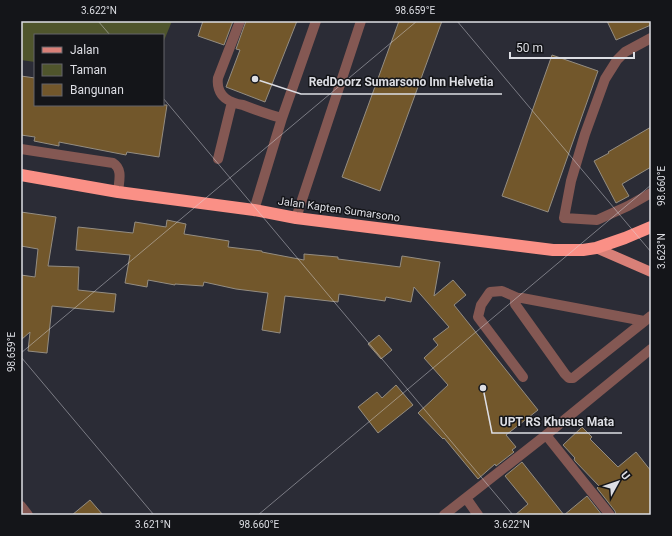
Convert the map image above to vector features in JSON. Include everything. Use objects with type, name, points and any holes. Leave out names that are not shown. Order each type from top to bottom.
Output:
[{"type":"highway","name":"Jalan Kapten Sumarsono","points":[[21,175],[118,192],[254,210],[296,218],[553,250],[583,250],[596,248],[651,227]]},
{"type":"main road","points":[[596,248],[651,272]]},
{"type":"street","points":[[240,21],[218,78],[219,89],[222,94],[232,102],[282,118]]},
{"type":"street","points":[[254,210],[282,118],[316,21]]},
{"type":"street","points":[[296,218],[361,21]]},
{"type":"street","points":[[651,38],[625,52],[617,60],[605,79],[585,134],[573,174],[564,218],[597,220],[628,206],[651,193]]},
{"type":"street","points":[[218,159],[232,102]]},
{"type":"street","points":[[21,150],[113,163],[118,166],[120,171],[118,192]]},
{"type":"street","points":[[523,377],[478,317],[481,306],[490,292],[502,291],[518,298],[647,318]]},
{"type":"street","points":[[518,298],[515,301],[515,304],[569,378],[573,378],[647,318]]},
{"type":"street","points":[[444,515],[546,435],[651,349]]},
{"type":"street","points":[[546,435],[610,515]]},
{"type":"street","points":[[466,498],[478,515]]},
{"type":"street","points":[[21,506],[28,515]]},
{"type":"green space","points":[[21,21],[172,21],[164,41],[164,34],[34,34],[34,62],[21,60]]},
{"type":"building","points":[[203,21],[233,21],[224,45],[198,36]]},
{"type":"building","points":[[246,21],[297,21],[265,102],[226,87],[240,50],[236,49]]},
{"type":"building","points":[[399,21],[442,21],[380,191],[342,177]]},
{"type":"building","points":[[607,21],[651,21],[651,25],[616,40]]},
{"type":"building","points":[[552,55],[598,71],[548,212],[502,196]]},
{"type":"building","points":[[21,76],[34,78],[34,106],[167,105],[159,157],[127,152],[126,155],[59,142],[59,146],[34,141],[35,137],[21,135]]},
{"type":"building","points":[[651,127],[651,167],[622,184],[629,196],[616,203],[594,161]]},
{"type":"building","points":[[21,212],[56,217],[48,266],[79,267],[78,290],[116,294],[114,312],[52,306],[47,353],[28,351],[30,332],[21,340],[21,275],[35,277],[38,249],[21,246]]},
{"type":"building","points":[[167,220],[186,224],[184,234],[229,241],[228,247],[262,251],[304,260],[304,254],[338,257],[338,259],[400,267],[402,256],[440,262],[434,296],[453,280],[466,295],[454,305],[538,410],[506,435],[516,447],[512,450],[514,452],[496,466],[495,464],[478,479],[444,438],[443,439],[418,413],[448,385],[424,358],[438,345],[433,339],[449,327],[414,287],[411,302],[386,297],[385,301],[339,294],[338,302],[285,296],[280,333],[262,330],[268,293],[236,289],[204,282],[203,286],[175,285],[148,280],[147,287],[125,283],[130,255],[76,250],[78,227],[133,233],[135,222],[166,227]]},
{"type":"building","points":[[379,335],[392,350],[381,359],[368,344]]},
{"type":"building","points":[[396,385],[413,405],[378,433],[358,407],[377,392],[382,398]]},
{"type":"building","points":[[582,427],[592,437],[590,439],[618,467],[636,452],[651,471],[651,515],[616,515],[615,511],[597,488],[599,486],[575,461],[575,458],[563,445]]},
{"type":"building","points":[[522,462],[564,515],[515,515],[528,504],[505,476]]},
{"type":"building","points":[[587,496],[602,515],[564,515]]},
{"type":"building","points":[[90,500],[103,515],[72,515]]},
{"type":"place","name":"RedDoorz Sumarsono Inn Helvetia","points":[[255,79]]},
{"type":"place","name":"UPT RS Khusus Mata","points":[[483,388]]}]
